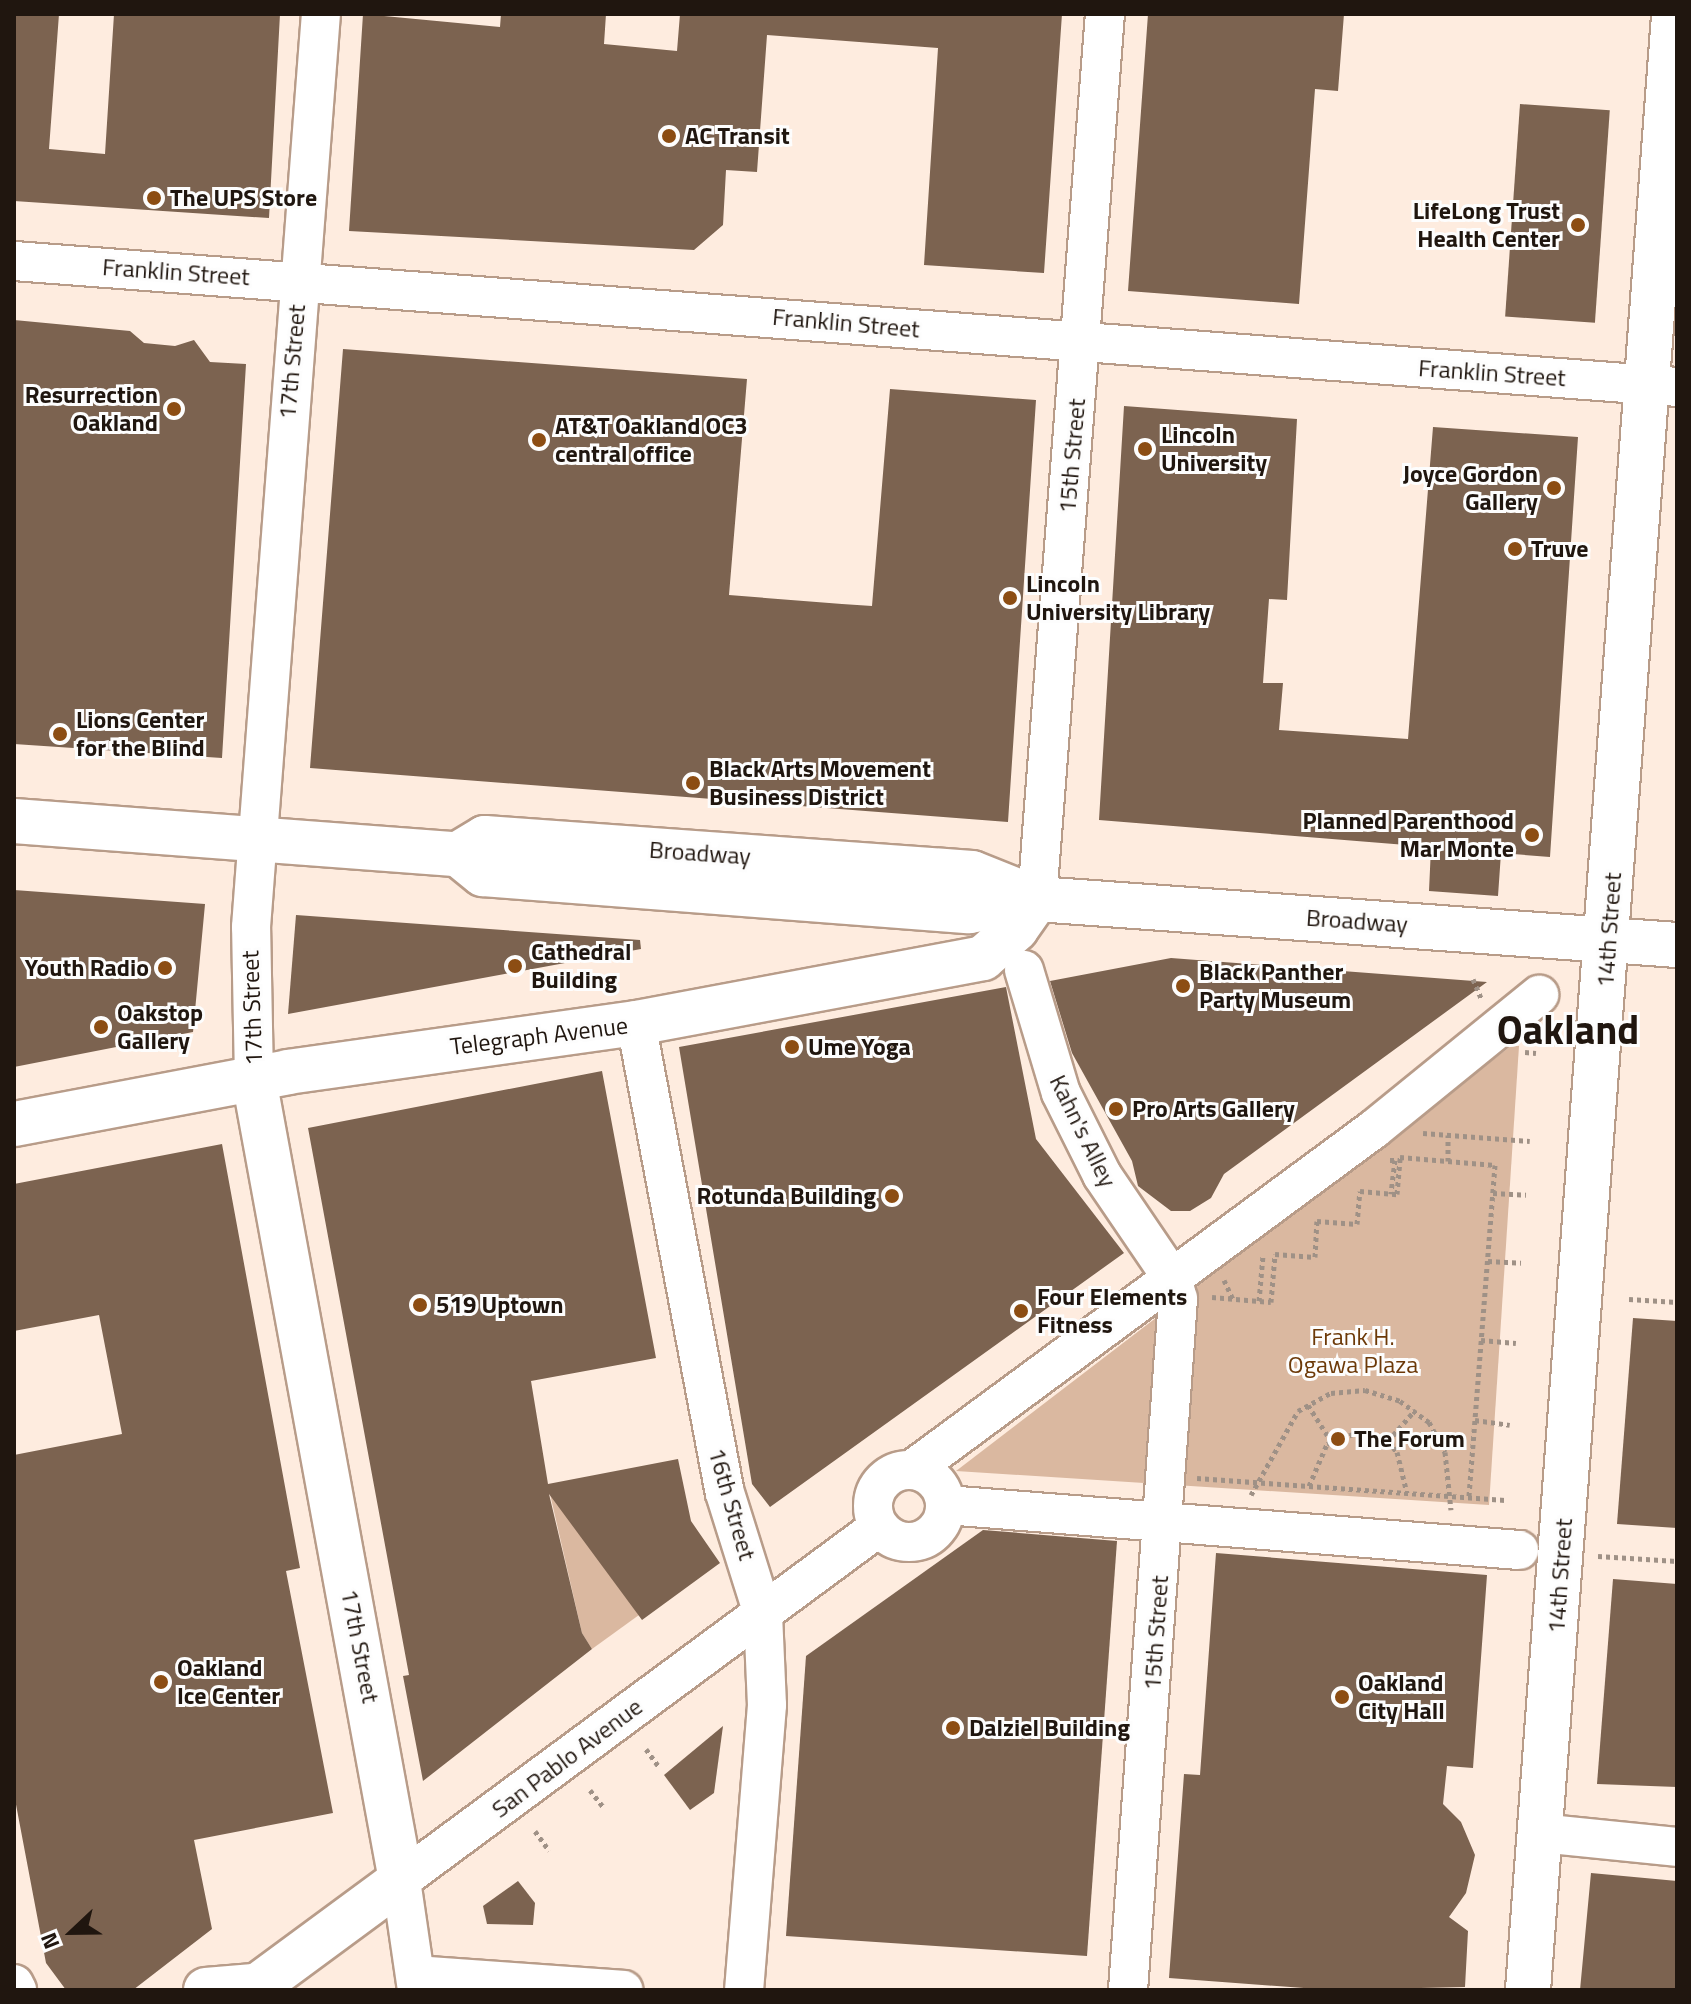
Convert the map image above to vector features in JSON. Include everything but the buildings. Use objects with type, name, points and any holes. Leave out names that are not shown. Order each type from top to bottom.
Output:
[{"type":"main road","name":"14th Street","points":[[1528,1990],[1608,940],[1663,386],[1674,14]]},
{"type":"main road","name":"Broadway","points":[[14,821],[458,854],[483,874],[969,911],[1037,899],[1677,945]]},
{"type":"main road","name":"Telegraph Avenue","points":[[14,1124],[254,1079],[636,1023],[983,958],[1016,929],[1037,899]]},
{"type":"main road","name":"17th Street","points":[[254,1079],[401,1880]]},
{"type":"main road","name":"San Pablo Avenue","points":[[206,1990],[253,1988],[401,1880]]},
{"type":"street","name":"17th Street","points":[[254,1079],[249,977],[257,839],[321,14]]},
{"type":"street","name":"15th Street","points":[[1037,899],[1105,14]]},
{"type":"street","name":"Franklin Street","points":[[14,261],[299,280],[1663,386]]},
{"type":"street","name":"Kahn's Alley","points":[[1024,970],[1040,1035],[1073,1120],[1119,1202],[1172,1278]]},
{"type":"street","points":[[913,1469],[932,1477],[946,1505],[941,1525],[916,1542],[896,1539],[879,1527],[873,1504],[881,1482],[913,1469],[1525,1014]]},
{"type":"street","name":"16th Street","points":[[636,1023],[725,1493],[763,1614],[767,1705],[744,1990]]},
{"type":"street","name":"15th Street","points":[[1128,1990],[1180,1322],[1172,1278]]},
{"type":"street","points":[[946,1505],[1519,1550]]},
{"type":"street","name":"San Pablo Avenue","points":[[401,1880],[879,1527]]},
{"type":"street","points":[[1540,1833],[1677,1847]]},
{"type":"street","name":"17th Street","points":[[401,1880],[417,1982]]},
{"type":"street","points":[[417,1982],[623,1990]]},
{"type":"street","points":[[14,1984],[17,1990]]},
{"type":"path","points":[[1374,1129],[1530,1141]]},
{"type":"path","points":[[1448,1135],[1448,1161]]},
{"type":"path","points":[[1207,1310],[1208,1297],[1233,1296],[1271,1302],[1275,1254],[1315,1257],[1317,1221],[1357,1224],[1360,1190],[1397,1194],[1400,1157],[1495,1165],[1469,1498]]},
{"type":"path","points":[[1493,1193],[1526,1195]]},
{"type":"path","points":[[1488,1261],[1521,1263]]},
{"type":"path","points":[[1629,1299],[1677,1302]]},
{"type":"path","points":[[1481,1340],[1516,1343]]},
{"type":"path","points":[[1251,1496],[1260,1483],[1277,1440],[1308,1405],[1331,1393],[1365,1390],[1415,1410],[1445,1452],[1451,1510]]},
{"type":"path","points":[[1308,1405],[1331,1442]]},
{"type":"path","points":[[1388,1441],[1415,1410]]},
{"type":"path","points":[[1475,1420],[1510,1425]]},
{"type":"path","points":[[1309,1486],[1316,1457],[1331,1442],[1358,1432],[1388,1441],[1405,1467],[1407,1493]]},
{"type":"path","points":[[1195,1464],[1191,1477],[1505,1500]]},
{"type":"path","points":[[1598,1556],[1677,1561]]},
{"type":"path","points":[[646,1749],[659,1767]]},
{"type":"path","points":[[590,1790],[604,1808]]},
{"type":"path","points":[[535,1831],[549,1850]]},
{"type":"green space","name":"Frank H. Ogawa Plaza","points":[[1511,1046],[1519,1046],[1489,1505],[956,1471]]},
{"type":"green space","points":[[550,1494],[639,1615],[592,1649],[582,1633]]},
{"type":"place","name":"AC Transit","points":[[669,136]]},
{"type":"place","name":"The UPS Store","points":[[154,198]]},
{"type":"place","name":"LifeLong Trust Health Center","points":[[1578,225]]},
{"type":"place","name":"Resurrection Oakland","points":[[174,409]]},
{"type":"place","name":"AT&T Oakland OC3 central office","points":[[539,440]]},
{"type":"place","name":"Lincoln University","points":[[1145,449]]},
{"type":"place","name":"Joyce Gordon Gallery","points":[[1554,488]]},
{"type":"place","name":"Truve","points":[[1515,549]]},
{"type":"place","name":"Lincoln University Library","points":[[1010,598]]},
{"type":"place","name":"Lions Center for the Blind","points":[[60,734]]},
{"type":"place","name":"Black Arts Movement Business District","points":[[693,783]]},
{"type":"place","name":"Planned Parenthood Mar Monte","points":[[1532,835]]},
{"type":"place","name":"Cathedral Building","points":[[515,966]]},
{"type":"place","name":"Youth Radio","points":[[165,968]]},
{"type":"place","name":"Black Panther Party Museum","points":[[1183,986]]},
{"type":"place","name":"Oakstop Gallery","points":[[101,1027]]},
{"type":"place","name":"Ume Yoga","points":[[792,1047]]},
{"type":"place","name":"Pro Arts Gallery","points":[[1116,1109]]},
{"type":"place","name":"Rotunda Building","points":[[892,1196]]},
{"type":"place","name":"519 Uptown","points":[[420,1305]]},
{"type":"place","name":"Four Elements Fitness","points":[[1021,1311]]},
{"type":"place","name":"The Forum","points":[[1338,1439]]},
{"type":"place","name":"Oakland Ice Center","points":[[161,1682]]},
{"type":"place","name":"Oakland City Hall","points":[[1342,1697]]},
{"type":"place","name":"Dalziel Building","points":[[953,1728]]},
{"type":"district","name":"Oakland","points":[[1568,1030]]}]
